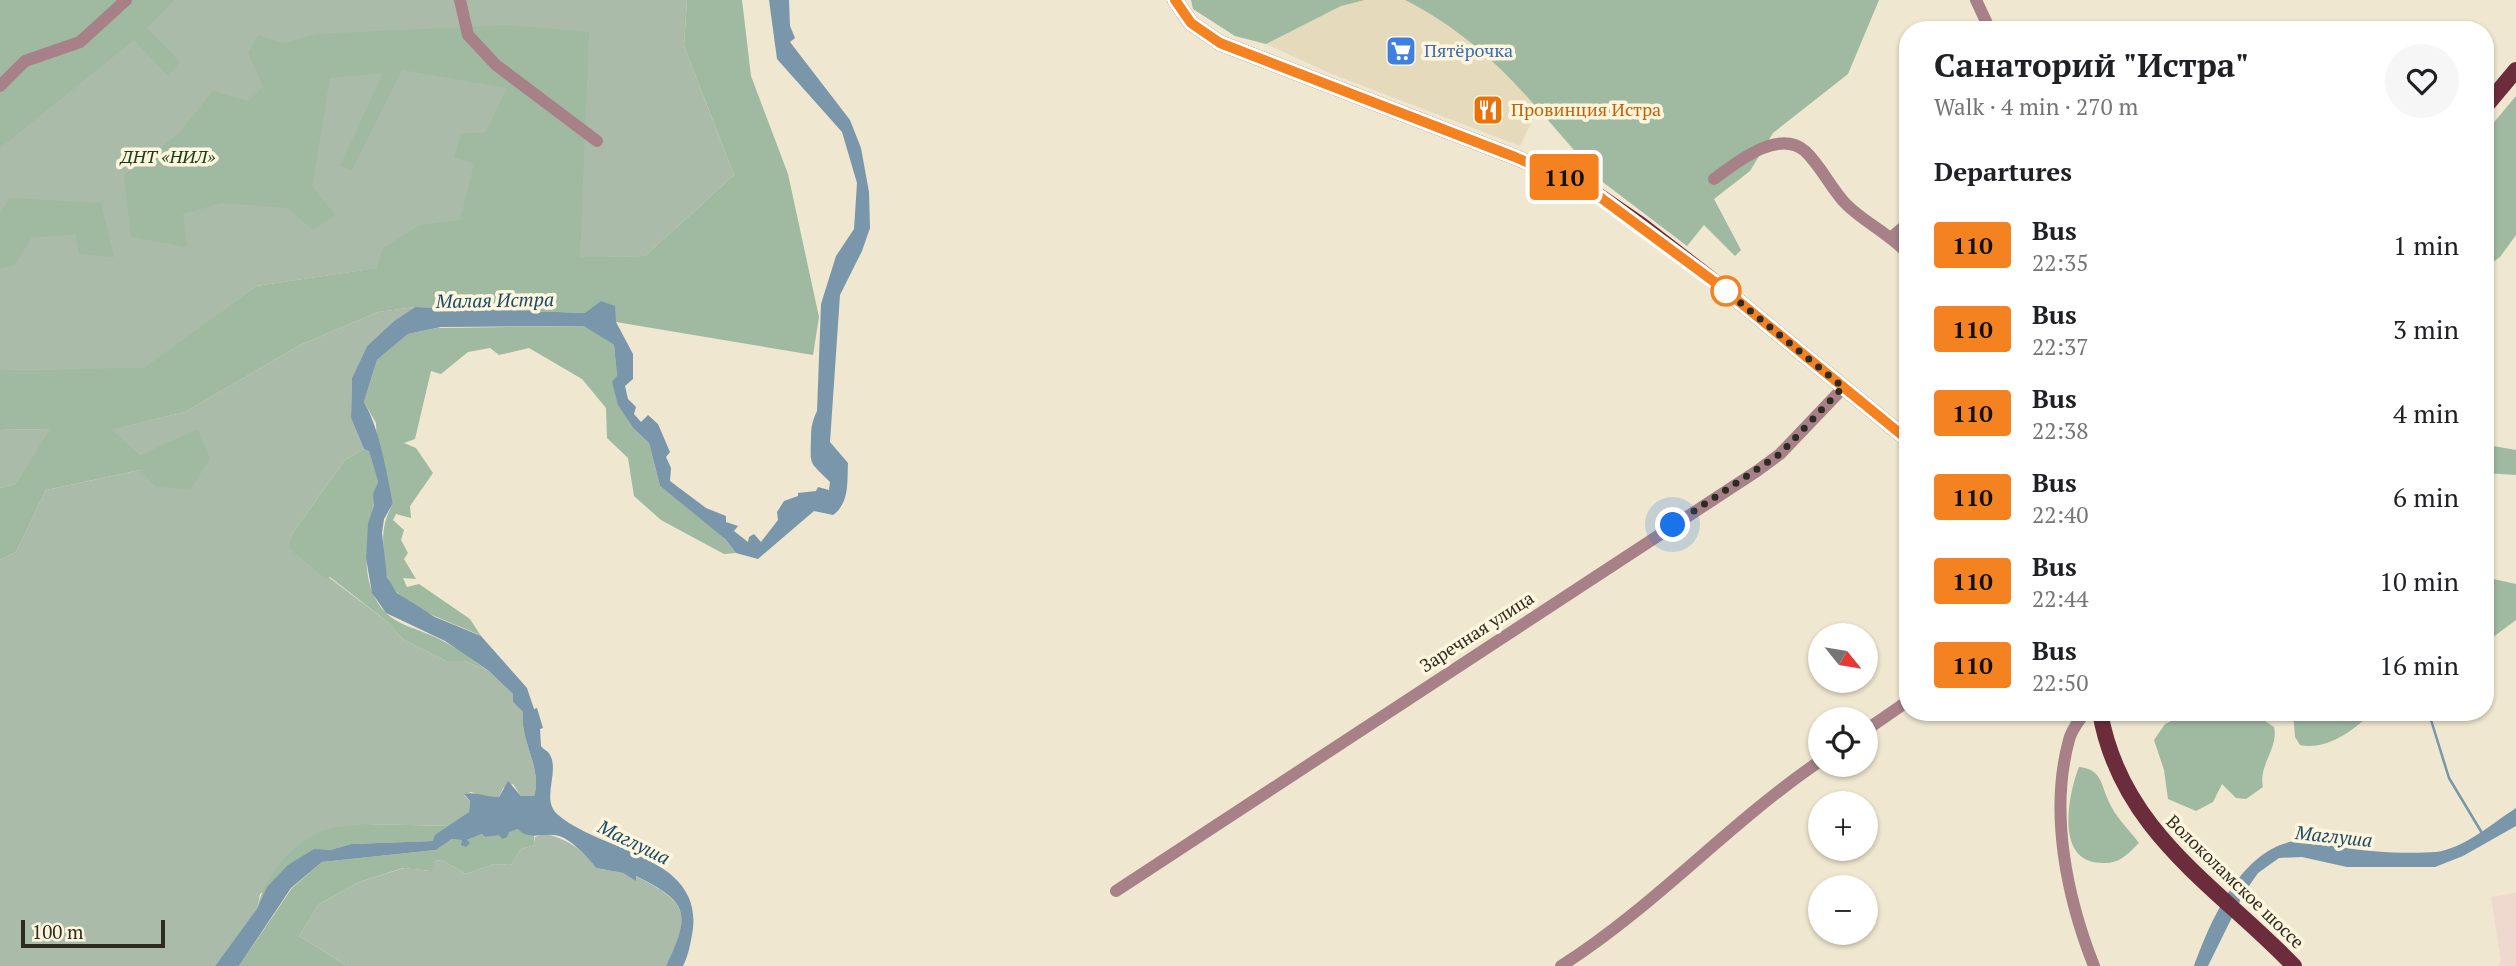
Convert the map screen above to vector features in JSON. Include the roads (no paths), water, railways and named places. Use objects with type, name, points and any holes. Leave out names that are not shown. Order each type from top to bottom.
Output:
[{"type":"main road","points":[[1175,0],[1191,23],[1220,43],[1515,157],[1589,189],[1685,259],[1843,387],[1899,427]]},
{"type":"main road","points":[[2494,96],[2516,70]]},
{"type":"main road","name":"Волоколамское шоссе","points":[[2102,721],[2105,741],[2116,772],[2157,836],[2294,966]]},
{"type":"street","points":[[0,86],[25,61],[80,42],[126,0]]},
{"type":"street","points":[[460,0],[468,35],[496,65],[597,141]]},
{"type":"street","points":[[1976,0],[1986,21]]},
{"type":"street","points":[[1714,179],[1769,145],[1789,144],[1804,150],[1846,204],[1899,244]]},
{"type":"street","points":[[1892,237],[1899,231]]},
{"type":"street","name":"Заречная улица","points":[[1116,891],[1757,471],[1780,454],[1843,387]]},
{"type":"street","points":[[1878,722],[1899,707]]},
{"type":"street","points":[[2079,721],[2069,738],[2062,813],[2068,877],[2094,966]]},
{"type":"street","points":[[1561,966],[1658,891],[1753,810],[1808,770]]},
{"type":"water","points":[[769,0],[789,0],[790,26],[795,38],[790,42],[850,120],[861,148],[869,192],[870,228],[840,295],[830,442],[848,463],[845,498],[833,515],[814,511],[758,559],[736,553],[725,539],[660,486],[649,443],[634,429],[618,405],[612,382],[617,376],[614,345],[584,326],[441,327],[408,334],[377,360],[364,402],[378,438],[393,503],[384,519],[382,533],[387,577],[397,593],[435,617],[481,636],[527,688],[543,728],[540,729],[541,746],[552,759],[550,800],[557,814],[576,827],[647,859],[667,872],[683,888],[692,908],[692,935],[683,966],[666,966],[681,922],[680,911],[667,894],[636,876],[636,881],[623,873],[596,868],[582,851],[564,838],[528,835],[518,829],[509,832],[507,837],[502,839],[499,835],[485,837],[482,834],[467,840],[470,843],[466,847],[461,845],[462,840],[452,839],[436,850],[322,862],[291,888],[239,966],[215,966],[257,909],[267,887],[288,865],[314,849],[330,850],[351,844],[433,841],[435,835],[469,812],[470,801],[464,794],[499,797],[508,781],[521,796],[534,796],[536,775],[524,733],[523,712],[513,702],[513,694],[489,671],[445,641],[386,613],[372,593],[366,558],[368,524],[378,482],[369,451],[364,449],[351,418],[352,378],[367,346],[394,321],[415,307],[585,313],[601,301],[615,306],[616,322],[633,354],[633,379],[625,386],[628,399],[636,407],[634,414],[641,422],[648,415],[658,424],[670,452],[666,457],[671,468],[670,481],[706,508],[726,516],[726,522],[738,526],[734,531],[748,542],[749,537],[754,534],[761,542],[778,520],[777,512],[784,501],[798,496],[798,493],[816,491],[818,487],[829,490],[830,482],[811,460],[812,428],[817,411],[821,304],[836,256],[854,229],[857,183],[842,132],[777,59]]},
{"type":"water","points":[[2516,808],[2516,826],[2463,856],[2435,867],[2347,867],[2302,857],[2279,858],[2258,873],[2244,893],[2208,966],[2194,966],[2210,926],[2233,886],[2247,868],[2282,844],[2308,840],[2363,850],[2436,852],[2467,841]]},
{"type":"waterway","points":[[2431,721],[2449,778],[2482,833]]},
{"type":"place","name":"Пятёрочка","points":[[1401,51]]},
{"type":"place","name":"Провинция Истра","points":[[1488,110]]},
{"type":"park label","name":"ДНТ «НИЛ»","points":[[168,157]]},
{"type":"water label","name":"Малая Истра","points":[[495,300]]},
{"type":"water label","name":"Маглуша","points":[[2334,836]]},
{"type":"water label","name":"Маглуша","points":[[634,842]]}]
